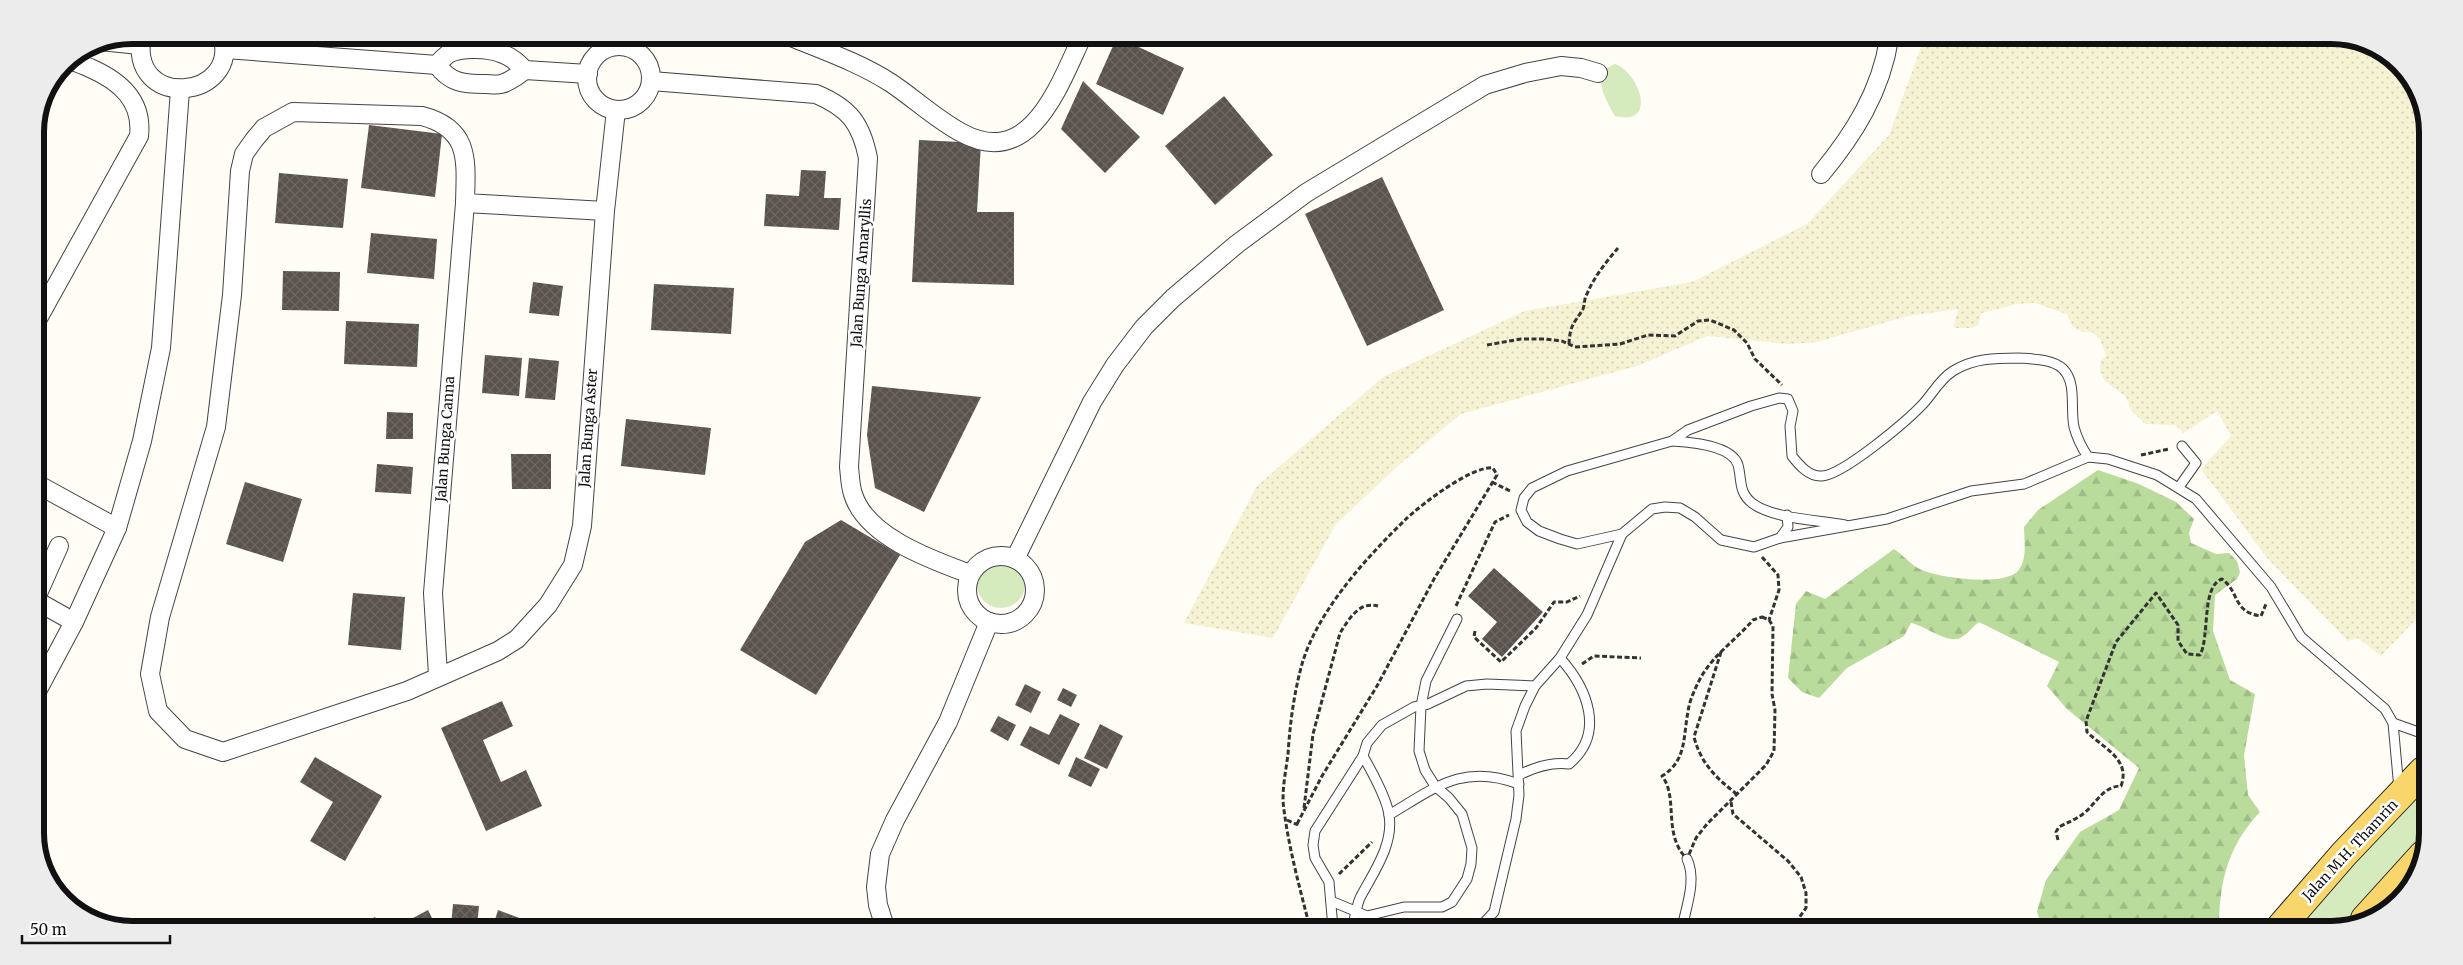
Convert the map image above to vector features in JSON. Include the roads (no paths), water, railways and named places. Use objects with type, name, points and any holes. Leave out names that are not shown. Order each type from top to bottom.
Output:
[{"type":"main road","name":"Jalan M.H. Thamrin","points":[[2286,921],[2344,854],[2419,776]]},
{"type":"main road","points":[[2373,910],[2413,866]]},
{"type":"street","points":[[141,44],[140,56],[151,76],[159,83],[180,90],[201,85],[218,70],[223,44]]},
{"type":"street","points":[[242,44],[436,65],[444,74],[456,82],[477,84],[501,84],[512,80],[525,70],[588,74]]},
{"type":"street","points":[[617,44],[596,56],[588,74],[588,84],[597,101],[616,110],[635,106],[648,91],[651,81],[651,71],[641,54],[628,44]]},
{"type":"street","points":[[809,44],[872,72],[962,133],[980,141],[995,143],[1012,139],[1028,129],[1044,112],[1078,44]]},
{"type":"street","points":[[1821,174],[1845,144],[1865,111],[1880,79],[1888,44]]},
{"type":"street","points":[[436,65],[448,54],[457,51],[477,50],[501,53],[514,59],[525,70]]},
{"type":"street","points":[[44,308],[139,136],[140,122],[135,104],[112,77],[77,64]]},
{"type":"street","points":[[1015,558],[1037,517],[1092,402],[1115,365],[1144,327],[1173,298],[1237,244],[1306,194],[1485,86],[1507,77],[1562,66],[1581,68],[1598,73]]},
{"type":"street","name":"Jalan Bunga Amaryllis","points":[[651,81],[816,94],[836,102],[854,119],[864,137],[868,158],[849,467],[853,494],[868,520],[884,533],[936,562],[970,574]]},
{"type":"street","points":[[44,678],[74,622],[117,528],[142,441],[161,348],[180,90]]},
{"type":"street","name":"Jalan Bunga Aster","points":[[438,675],[498,651],[517,639],[548,605],[573,565],[582,526],[605,210],[616,110]]},
{"type":"street","name":"Jalan Bunga Canna","points":[[293,112],[422,116],[439,120],[452,130],[460,140],[466,156],[465,203],[433,593],[438,675],[407,691],[223,752],[185,739],[158,710],[150,674],[160,617],[216,427],[232,294],[240,171],[244,154],[264,128],[293,112]]},
{"type":"street","points":[[465,203],[605,210]]},
{"type":"street","points":[[44,488],[117,528]]},
{"type":"street","points":[[44,580],[59,546]]},
{"type":"street","points":[[1005,556],[1015,558],[1023,564],[1033,579],[1034,598],[1025,615],[1017,620],[999,624],[981,618],[969,603],[966,593],[970,574],[985,560],[1005,556]]},
{"type":"street","points":[[44,605],[74,622]]},
{"type":"street","points":[[883,921],[878,905],[876,887],[880,854],[895,820],[948,722],[990,622]]},
{"type":"lane","points":[[1622,534],[1577,544],[1538,531],[1527,522],[1521,510],[1524,498],[1532,488],[1567,471],[1672,441],[1688,430],[1751,406],[1779,398],[1788,399],[1793,410],[1790,426],[1792,456],[1807,472],[1821,477],[1837,473],[1923,404],[1941,381],[1953,371],[1970,362],[1994,358],[2046,361],[2061,367],[2070,378],[2074,426],[2080,444],[2088,458]]},
{"type":"lane","points":[[1672,441],[1699,443],[1718,448],[1732,456],[1738,464],[1742,493],[1752,503],[1787,515],[1851,526]]},
{"type":"lane","points":[[2179,487],[2196,463],[2182,446]]},
{"type":"lane","points":[[1486,921],[1494,912],[1516,819],[1519,780],[1516,731],[1525,706],[1535,686],[1560,658],[1587,615],[1622,534],[1652,509],[1665,507],[1680,508],[1695,517],[1721,540],[1754,547],[1780,538],[1887,519],[1971,491],[2024,484],[2088,458],[2108,458],[2157,475],[2196,498],[2271,587],[2301,637],[2385,710],[2393,723],[2400,796]]},
{"type":"lane","points":[[1780,538],[1788,527],[1787,515]]},
{"type":"lane","points":[[1331,901],[1367,916],[1404,907],[1442,907],[1452,902],[1460,892],[1471,864],[1469,833],[1462,814],[1449,798],[1435,786],[1425,770],[1419,751],[1421,706],[1426,681],[1457,619]]},
{"type":"lane","points":[[1389,819],[1435,786],[1459,778],[1481,775],[1519,780],[1535,768],[1552,764],[1569,764],[1584,750],[1589,738],[1587,708],[1581,686],[1572,671],[1560,658]]},
{"type":"lane","points":[[1332,921],[1329,882],[1315,858],[1313,845],[1315,831],[1363,756],[1367,744],[1382,725],[1414,707],[1421,706],[1466,686],[1487,684],[1535,686]]},
{"type":"lane","points":[[2393,723],[2419,732]]},
{"type":"lane","points":[[1354,921],[1360,900],[1382,855],[1389,819],[1373,773],[1363,756]]},
{"type":"lane","points":[[1683,921],[1692,869],[1686,859]]}]
